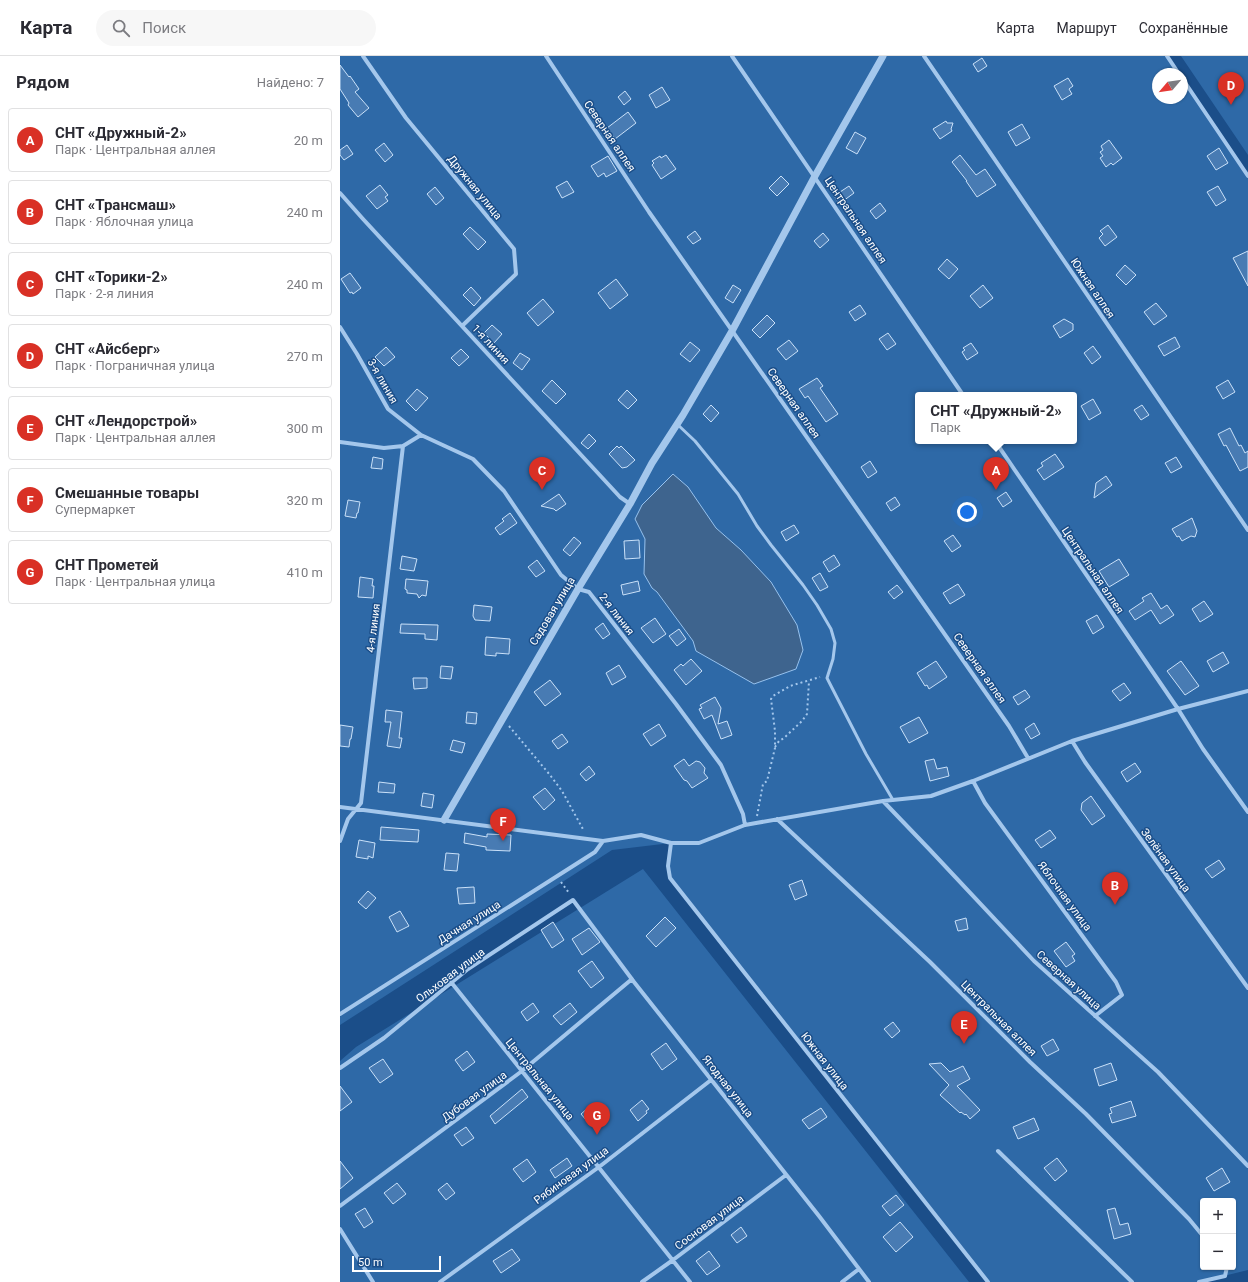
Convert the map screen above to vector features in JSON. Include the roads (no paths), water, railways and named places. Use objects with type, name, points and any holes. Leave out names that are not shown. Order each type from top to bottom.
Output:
[{"type":"street","name":"Дружная улица","points":[[363,56],[406,118],[514,249],[516,274],[462,326]]},
{"type":"street","name":"Северная аллея","points":[[546,56],[650,212],[1009,726],[1028,758]]},
{"type":"street","name":"Центральная аллея","points":[[732,56],[961,392]]},
{"type":"street","name":"Садовая улица","points":[[444,820],[502,718],[630,504],[652,463],[683,415],[732,331],[815,176],[883,56]]},
{"type":"street","name":"Южная аллея","points":[[924,56],[1248,530]]},
{"type":"street","points":[[1167,56],[1175,68]]},
{"type":"street","points":[[1188,87],[1248,176]]},
{"type":"street","name":"1-я линия","points":[[340,193],[620,497],[630,504]]},
{"type":"street","name":"3-я линия","points":[[340,327],[388,409],[421,435]]},
{"type":"street","points":[[340,442],[384,448],[403,446],[421,435]]},
{"type":"street","name":"2-я линия","points":[[421,435],[473,459],[504,491],[561,575],[578,589],[589,592],[676,704],[721,765],[743,814],[745,825]]},
{"type":"street","name":"Центральная аллея","points":[[997,444],[1178,709],[1203,749],[1248,812]]},
{"type":"street","name":"4-я линия","points":[[340,841],[348,818],[360,803],[403,446]]},
{"type":"street","points":[[340,807],[603,841],[641,835],[671,843],[699,843],[745,825],[883,801],[931,796],[973,781],[1072,740],[1178,709],[1248,692]]},
{"type":"street","name":"Зелёная улица","points":[[1072,740],[1084,762],[1248,988]]},
{"type":"street","name":"Яблочная улица","points":[[973,781],[986,803],[1116,982],[1122,995],[1095,1016]]},
{"type":"street","name":"Северная улица","points":[[883,801],[1034,961],[1158,1072],[1248,1166]]},
{"type":"street","name":"Центральная аллея","points":[[777,819],[930,962],[1030,1062],[1086,1114],[1189,1219],[1201,1234]]},
{"type":"street","name":"Дачная улица","points":[[340,1014],[595,852],[603,841]]},
{"type":"street","name":"Южная улица","points":[[671,843],[668,866],[670,878],[988,1282]]},
{"type":"street","name":"Ягодная улица","points":[[573,900],[632,979],[868,1282]]},
{"type":"street","name":"Ольховая улица","points":[[340,1068],[384,1038],[468,969],[573,900]]},
{"type":"street","name":"Дубовая улица","points":[[340,1206],[522,1071],[632,979]]},
{"type":"street","name":"Центральная улица","points":[[451,982],[690,1282]]},
{"type":"street","name":"Рябиновая улица","points":[[440,1282],[599,1167],[711,1080]]},
{"type":"street","points":[[998,1151],[1132,1282]]},
{"type":"street","name":"Сосновая улица","points":[[642,1282],[786,1175]]},
{"type":"street","points":[[340,1229],[373,1282]]},
{"type":"street","points":[[842,1282],[859,1269]]},
{"type":"street","points":[[1199,1282],[1225,1276],[1226,1270]]},
{"type":"lane","points":[[677,423],[695,441],[738,494],[771,545],[803,585],[828,623],[834,643],[833,659],[827,678],[831,688],[893,800]]},
{"type":"place","name":"СНТ «Айсберг»","points":[[1231,105]]},
{"type":"place","name":"СНТ «Торики-2»","points":[[542,490]]},
{"type":"place","name":"СНТ «Дружный-2»","points":[[996,490]]},
{"type":"place","name":"Смешанные товары","points":[[503,841]]},
{"type":"place","name":"СНТ «Трансмаш»","points":[[1115,905]]},
{"type":"place","name":"СНТ «Лендорстрой»","points":[[964,1044]]},
{"type":"place","name":"СНТ Прометей","points":[[597,1135]]}]
